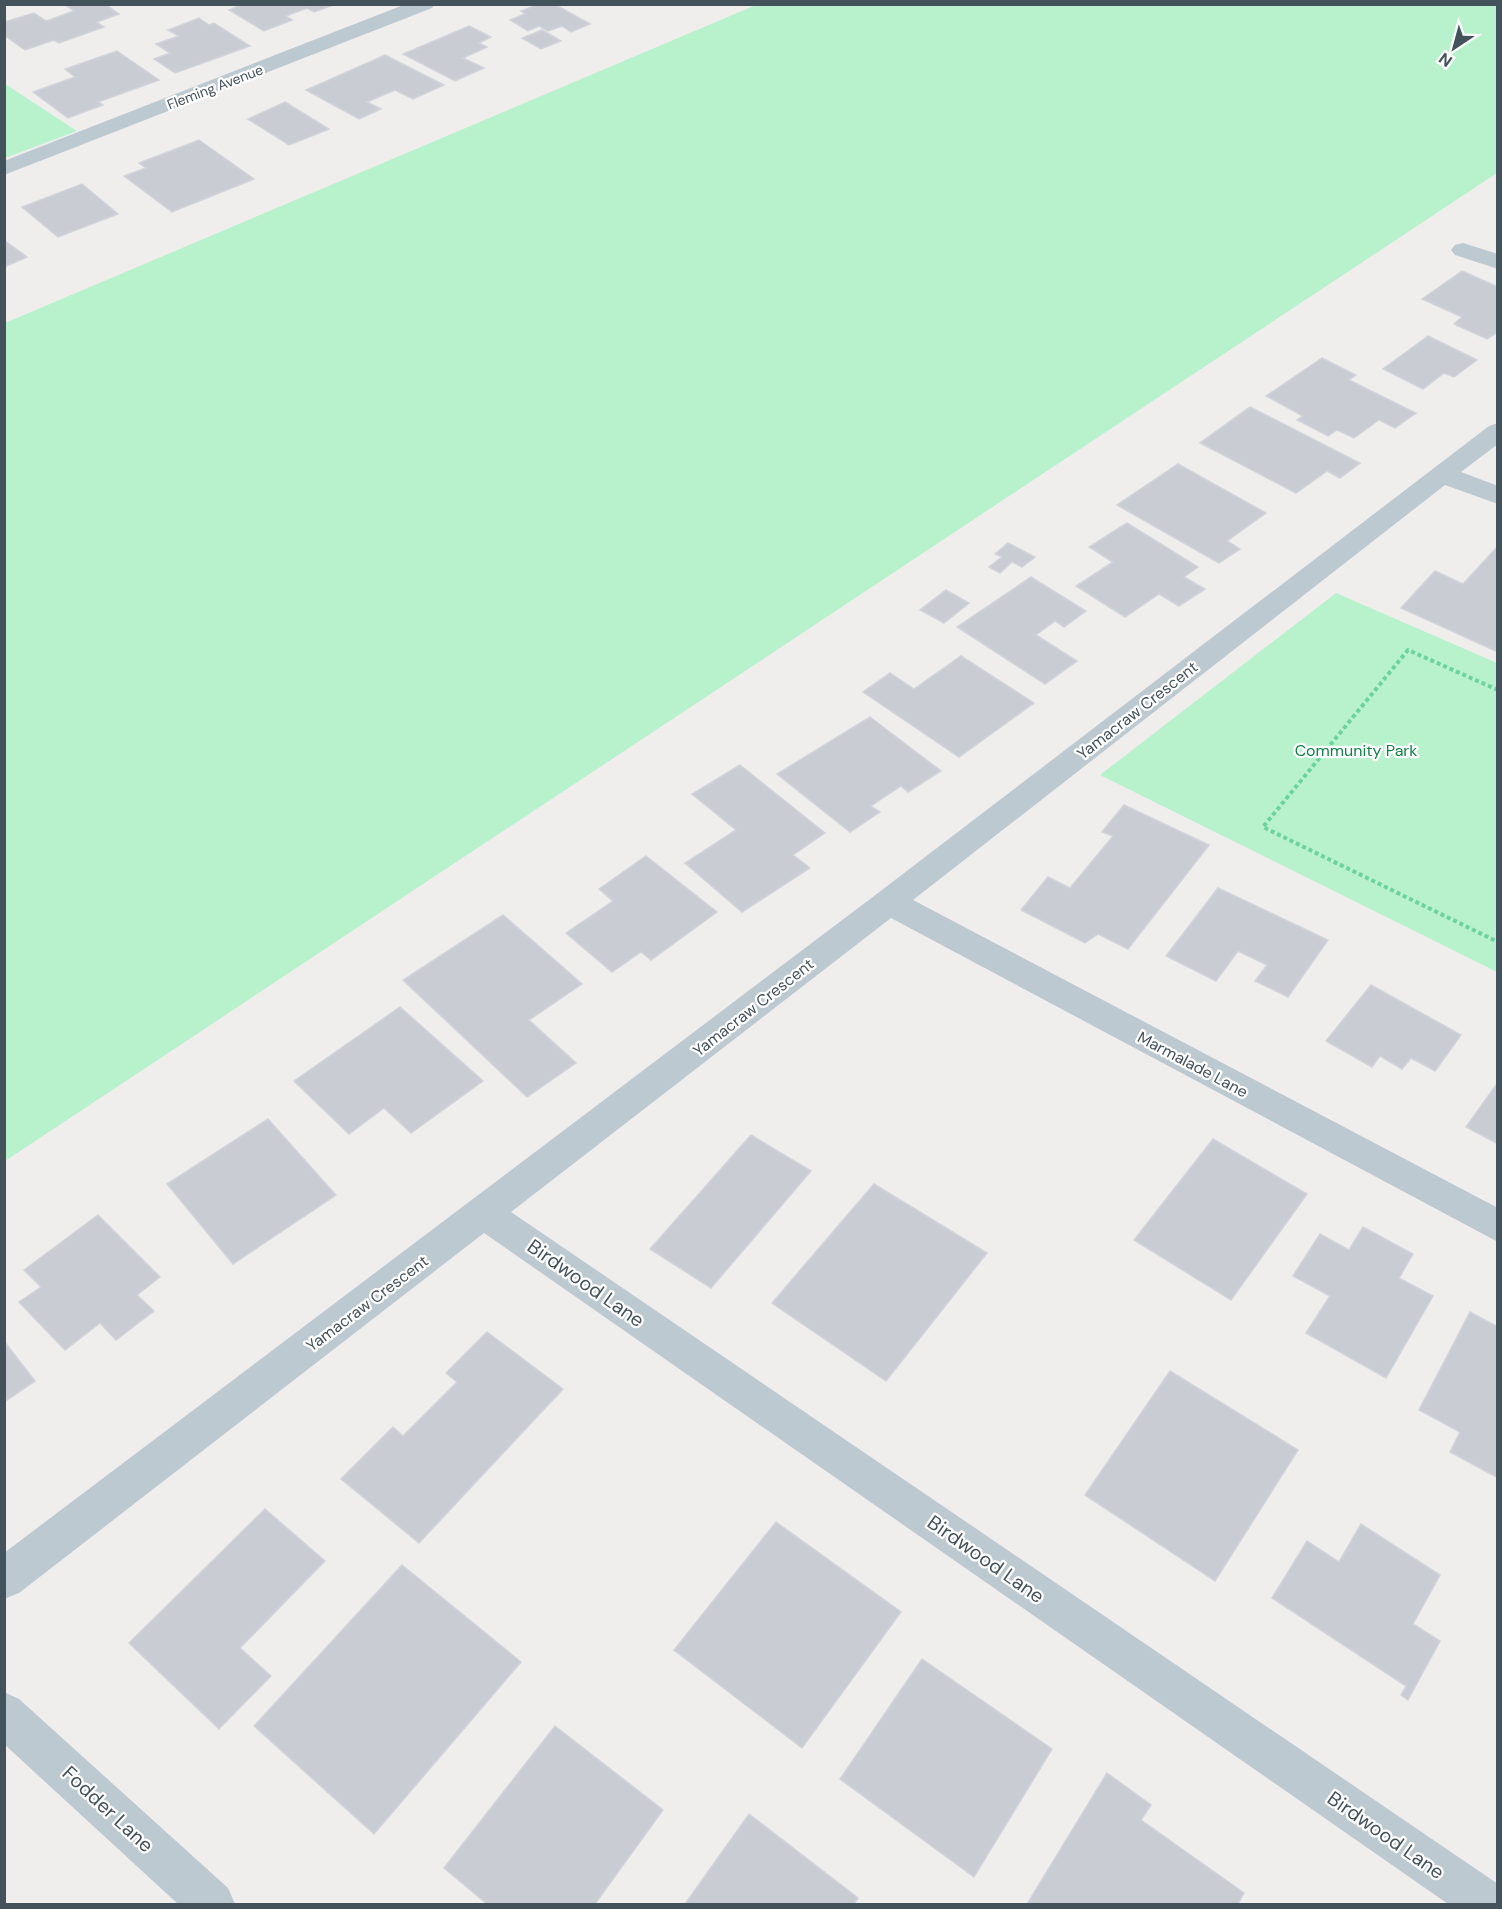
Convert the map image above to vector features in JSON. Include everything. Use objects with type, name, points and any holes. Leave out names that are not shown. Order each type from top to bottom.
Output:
[{"type":"street","name":"Fleming Avenue","points":[[4,169],[424,4]]},
{"type":"street","points":[[1463,250],[1497,262]]},
{"type":"street","name":"Yamacraw Crescent","points":[[4,1579],[889,902],[1497,430]]},
{"type":"street","points":[[1442,474],[1497,496]]},
{"type":"street","name":"Marmalade Lane","points":[[889,902],[1497,1226]]},
{"type":"street","name":"Birdwood Lane","points":[[484,1213],[1487,1905]]},
{"type":"street","name":"Fodder Lane","points":[[4,1714],[212,1905]]},
{"type":"path","points":[[1497,690],[1408,650],[1263,827],[1497,942]]},
{"type":"green space","points":[[756,5],[1497,5],[1497,173],[5,1161],[5,323]]},
{"type":"green space","points":[[5,84],[77,131],[5,158]]},
{"type":"green space","name":"Community Park","points":[[1336,593],[1497,663],[1497,972],[1100,775]]},
{"type":"building","points":[[64,4],[105,4],[119,14],[97,22],[104,27],[59,43],[54,40],[25,50],[4,35],[4,22],[34,13],[46,21],[74,11]]},
{"type":"building","points":[[244,4],[329,4],[331,6],[314,12],[307,8],[286,16],[292,20],[264,31],[229,10]]},
{"type":"building","points":[[539,4],[554,4],[590,24],[571,32],[562,26],[548,31],[539,26],[528,31],[510,20],[525,14],[521,11]]},
{"type":"building","points":[[199,18],[209,25],[214,23],[250,46],[175,73],[154,59],[170,53],[156,44],[179,36],[168,30]]},
{"type":"building","points":[[469,26],[491,37],[479,43],[487,47],[463,58],[484,68],[455,81],[403,54]]},
{"type":"building","points":[[542,30],[561,41],[541,49],[522,38]]},
{"type":"building","points":[[117,51],[159,80],[98,102],[103,105],[68,118],[33,92],[75,77],[65,69]]},
{"type":"building","points":[[385,55],[444,85],[413,99],[395,90],[367,102],[381,109],[359,119],[306,90]]},
{"type":"building","points":[[285,102],[329,129],[289,145],[248,119]]},
{"type":"building","points":[[199,140],[254,179],[172,212],[124,176],[146,168],[139,163]]},
{"type":"building","points":[[82,184],[118,214],[58,237],[22,207]]},
{"type":"building","points":[[4,240],[27,257],[4,267]]},
{"type":"building","points":[[1462,271],[1498,287],[1498,332],[1487,339],[1454,324],[1462,317],[1422,299]]},
{"type":"building","points":[[1428,336],[1477,360],[1454,377],[1444,373],[1423,389],[1383,369]]},
{"type":"building","points":[[1322,358],[1356,375],[1349,380],[1416,413],[1395,428],[1379,420],[1354,438],[1337,430],[1328,436],[1297,420],[1303,416],[1266,396]]},
{"type":"building","points":[[1250,407],[1360,463],[1340,478],[1327,471],[1296,493],[1200,443]]},
{"type":"building","points":[[1178,464],[1266,513],[1227,541],[1240,549],[1219,563],[1117,505]]},
{"type":"building","points":[[1127,523],[1198,567],[1184,577],[1205,589],[1179,606],[1159,594],[1125,617],[1076,586],[1113,562],[1089,547]]},
{"type":"building","points":[[1008,543],[1035,557],[1022,567],[1012,562],[1000,573],[989,567],[1002,557],[995,554]]},
{"type":"building","points":[[1498,546],[1498,652],[1401,608],[1435,571],[1463,584]]},
{"type":"building","points":[[1031,577],[1086,611],[1064,627],[1055,621],[1036,635],[1077,661],[1045,684],[957,627]]},
{"type":"building","points":[[946,590],[969,603],[944,623],[920,610]]},
{"type":"building","points":[[961,656],[1034,703],[959,757],[863,692],[890,673],[914,689]]},
{"type":"building","points":[[870,717],[941,771],[908,792],[901,786],[871,806],[880,812],[850,832],[777,774]]},
{"type":"building","points":[[740,765],[825,833],[793,855],[810,868],[742,912],[685,863],[736,830],[692,794]]},
{"type":"building","points":[[1124,805],[1209,845],[1128,949],[1098,934],[1085,943],[1021,910],[1048,877],[1070,888],[1113,836],[1102,832]]},
{"type":"building","points":[[646,856],[717,912],[651,960],[641,952],[612,972],[566,933],[613,901],[599,889]]},
{"type":"building","points":[[1218,888],[1328,940],[1288,997],[1255,981],[1267,965],[1238,951],[1216,981],[1166,956]]},
{"type":"building","points":[[503,915],[582,984],[529,1020],[576,1063],[527,1097],[403,980]]},
{"type":"building","points":[[1371,985],[1461,1035],[1435,1071],[1411,1058],[1402,1069],[1380,1056],[1372,1067],[1326,1041]]},
{"type":"building","points":[[400,1007],[483,1081],[411,1133],[384,1108],[349,1134],[294,1081]]},
{"type":"building","points":[[1498,1082],[1498,1144],[1466,1127]]},
{"type":"building","points":[[268,1119],[336,1195],[233,1264],[167,1184]]},
{"type":"building","points":[[751,1135],[811,1171],[711,1288],[650,1249]]},
{"type":"building","points":[[1213,1139],[1307,1194],[1231,1300],[1134,1240]]},
{"type":"building","points":[[874,1184],[987,1253],[886,1381],[772,1303]]},
{"type":"building","points":[[98,1215],[160,1277],[137,1295],[154,1311],[116,1340],[100,1323],[65,1350],[19,1302],[41,1287],[24,1270]]},
{"type":"building","points":[[1363,1227],[1413,1254],[1399,1278],[1433,1296],[1386,1378],[1306,1333],[1330,1296],[1293,1276],[1320,1234],[1349,1250]]},
{"type":"building","points":[[1470,1312],[1498,1327],[1498,1478],[1450,1452],[1460,1432],[1419,1410]]},
{"type":"building","points":[[487,1332],[563,1389],[419,1543],[341,1479],[393,1427],[403,1436],[457,1382],[446,1373]]},
{"type":"building","points":[[4,1341],[35,1381],[4,1402]]},
{"type":"building","points":[[1170,1371],[1298,1450],[1215,1581],[1085,1495]]},
{"type":"building","points":[[265,1509],[325,1561],[240,1648],[271,1676],[219,1729],[129,1643]]},
{"type":"building","points":[[776,1522],[901,1612],[802,1748],[674,1650]]},
{"type":"building","points":[[1361,1524],[1440,1575],[1413,1624],[1440,1641],[1408,1700],[1401,1695],[1406,1686],[1272,1598],[1307,1541],[1339,1562]]},
{"type":"building","points":[[402,1565],[521,1662],[374,1834],[254,1726]]},
{"type":"building","points":[[922,1659],[1052,1749],[974,1877],[840,1779]]},
{"type":"building","points":[[555,1726],[663,1810],[595,1904],[487,1904],[444,1868]]},
{"type":"building","points":[[1107,1773],[1151,1805],[1141,1820],[1244,1893],[1238,1904],[1027,1904]]},
{"type":"building","points":[[749,1814],[858,1898],[854,1904],[685,1904]]}]
